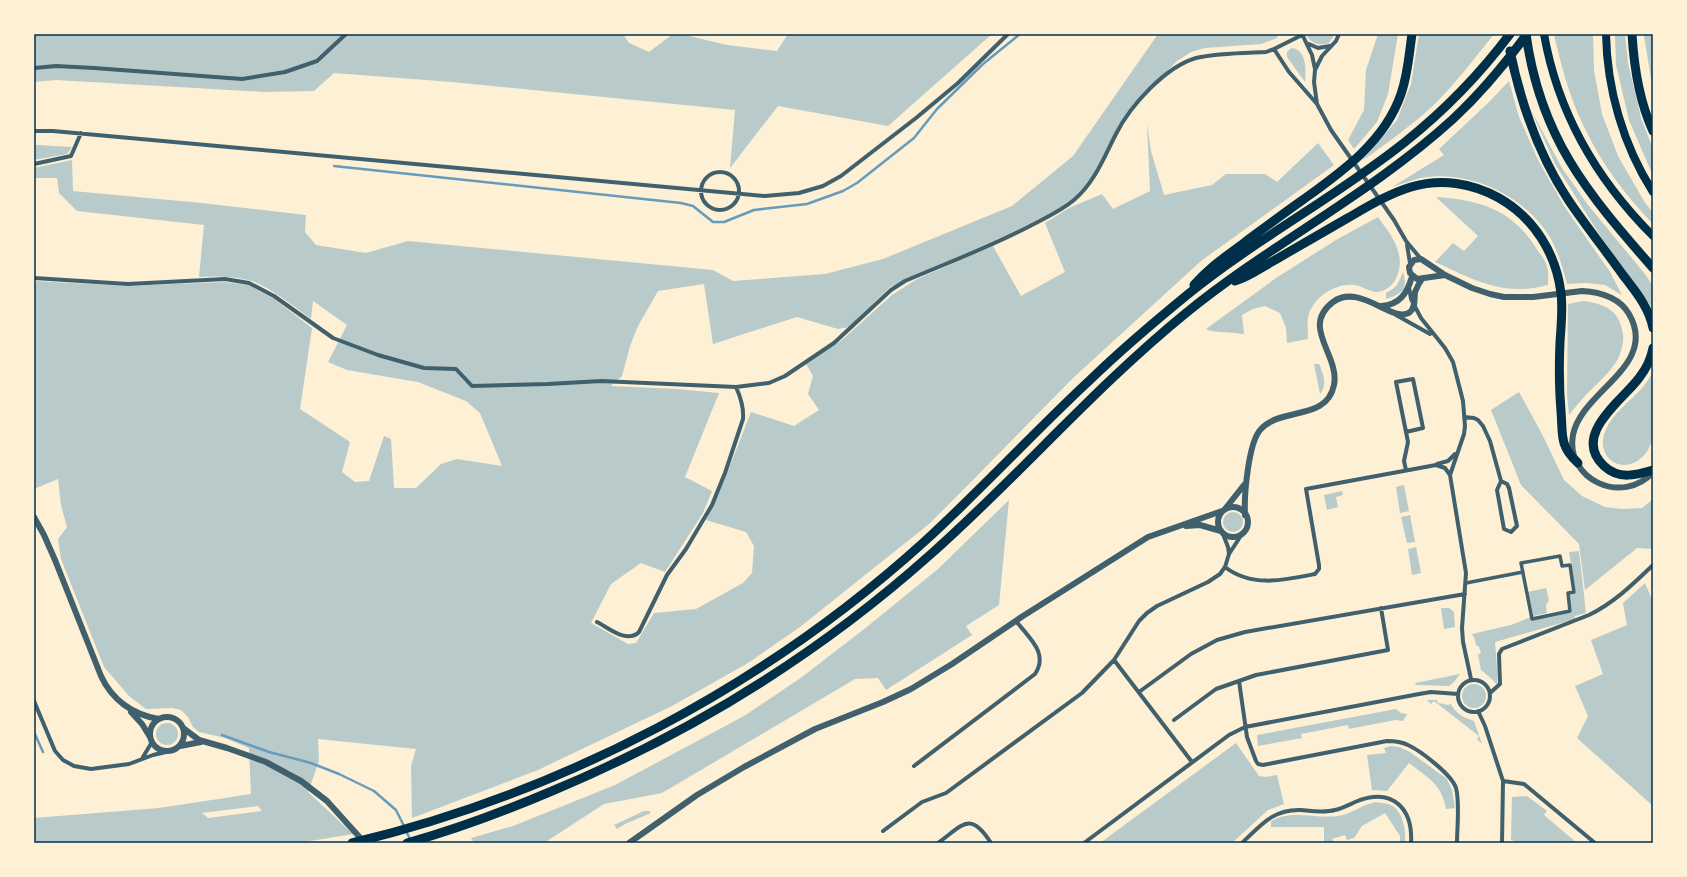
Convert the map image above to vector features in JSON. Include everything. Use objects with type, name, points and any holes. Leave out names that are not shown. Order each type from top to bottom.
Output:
[{"type":"highway","points":[[1186,295],[1199,278],[1215,263],[1234,251],[1331,179],[1358,157],[1376,139],[1390,118],[1401,95],[1407,70],[1412,34]]},
{"type":"highway","points":[[1506,34],[1515,76],[1524,106],[1536,139],[1546,159],[1569,200],[1645,306],[1653,328]]},
{"type":"highway","points":[[352,843],[440,819],[532,785],[622,745],[706,701],[773,659],[840,612],[925,541],[992,478],[1090,380],[1134,339],[1186,295],[1256,244],[1371,167],[1406,141],[1443,109],[1495,53],[1510,34]]},
{"type":"highway","points":[[407,843],[475,822],[536,798],[628,757],[719,709],[788,665],[847,623],[901,580],[967,520],[1094,394],[1142,350],[1187,312],[1404,159],[1452,119],[1496,74],[1526,34]]},
{"type":"highway","points":[[1526,34],[1535,82],[1550,126],[1560,146],[1588,190],[1611,221],[1653,268]]},
{"type":"highway","points":[[1632,34],[1633,58],[1640,95],[1653,132]]},
{"type":"highway","points":[[1222,286],[1239,280],[1366,208],[1402,190],[1435,183],[1449,183],[1475,187],[1491,194],[1516,209],[1536,230],[1547,247],[1555,269],[1561,293],[1562,306],[1559,360],[1563,443],[1569,454],[1578,463]]},
{"type":"highway","points":[[1653,348],[1648,363],[1640,377],[1601,421],[1594,442],[1598,459],[1606,468],[1616,474],[1632,475],[1653,471]]},
{"type":"main road","points":[[1544,34],[1553,74],[1560,94],[1586,153],[1621,202],[1653,236]]},
{"type":"main road","points":[[1606,34],[1610,79],[1619,116],[1632,152],[1653,192]]},
{"type":"street","points":[[34,68],[56,66],[94,68],[242,79],[285,72],[317,61],[346,34]]},
{"type":"street","points":[[34,131],[81,133],[765,196],[793,194],[810,190],[841,176],[916,118],[958,83],[1008,34]]},
{"type":"street","points":[[1315,70],[1322,56],[1339,34]]},
{"type":"street","points":[[34,278],[128,284],[224,279],[249,282],[274,296],[333,338],[378,355],[424,368],[456,369],[472,386],[601,381],[736,387],[769,383],[785,376],[834,342],[891,290],[905,281],[1012,235],[1065,207],[1087,187],[1096,174],[1120,126],[1131,110],[1142,97],[1176,68],[1205,56],[1266,52],[1302,35],[1312,55],[1315,70],[1314,82],[1317,104]]},
{"type":"street","points":[[1305,41],[1311,46],[1318,48],[1326,48],[1332,45]]},
{"type":"street","points":[[1274,49],[1289,72],[1317,104],[1331,130],[1394,220],[1406,241],[1421,259],[1445,275],[1490,294],[1518,297],[1582,291],[1601,294],[1619,303],[1630,315],[1635,338],[1630,358],[1625,367],[1586,410],[1576,426],[1573,435],[1574,455],[1587,475],[1593,480],[1616,488],[1624,488],[1638,484],[1653,471]]},
{"type":"street","points":[[34,164],[71,156],[81,133]]},
{"type":"street","points":[[719,173],[730,175],[734,178],[737,183],[739,193],[734,204],[726,209],[718,210],[707,205],[702,198],[702,190],[706,180],[714,174],[719,173]]},
{"type":"street","points":[[1406,241],[1409,252],[1409,270],[1412,276],[1417,279],[1445,275]]},
{"type":"street","points":[[1410,263],[1416,259],[1421,259]]},
{"type":"street","points":[[1393,313],[1400,315],[1407,314],[1412,310],[1416,291],[1430,270],[1428,264]]},
{"type":"street","points":[[1381,306],[1390,305],[1398,301],[1405,294],[1412,276]]},
{"type":"street","points":[[1409,286],[1414,305],[1421,318],[1445,348],[1453,362],[1460,385],[1464,417],[1464,434],[1450,475]]},
{"type":"street","points":[[883,831],[922,802],[946,793],[1077,697],[1101,675],[1114,660],[1139,622],[1147,613],[1157,606],[1208,582],[1220,574],[1225,567],[1229,554],[1247,524],[1246,482],[1255,438],[1260,430],[1277,418],[1314,410],[1322,405],[1332,393],[1335,374],[1334,366],[1321,338],[1320,328],[1321,319],[1326,309],[1335,301],[1344,297],[1354,297],[1381,306],[1434,336]]},
{"type":"street","points":[[1406,432],[1423,428],[1413,379],[1396,382],[1406,432],[1408,442],[1404,461],[1406,470]]},
{"type":"street","points":[[597,622],[627,638],[634,637],[639,632],[667,575],[686,549],[712,506],[743,419],[744,409],[742,398],[736,387]]},
{"type":"street","points":[[1464,417],[1474,418],[1483,426],[1493,452],[1501,481],[1498,490],[1504,529],[1511,532],[1517,526],[1509,488],[1507,484],[1501,481]]},
{"type":"street","points":[[1225,567],[1232,572],[1253,580],[1280,580],[1315,574],[1319,569],[1306,489],[1436,465],[1448,461],[1459,449]]},
{"type":"street","points":[[1436,465],[1445,468],[1450,475],[1466,573],[1462,628],[1463,642],[1471,680]]},
{"type":"street","points":[[1229,554],[1228,547],[1218,524],[1218,519],[1246,482]]},
{"type":"street","points":[[629,843],[697,794],[744,767],[815,729],[883,702],[911,689],[1148,537],[1233,507],[1238,508],[1246,515]]},
{"type":"street","points":[[34,517],[55,560],[104,682],[114,696],[128,708],[142,724],[158,749],[166,752]]},
{"type":"street","points":[[1177,527],[1200,525],[1222,532],[1230,537],[1235,537],[1242,534]]},
{"type":"street","points":[[1560,556],[1562,566],[1570,565],[1574,592],[1568,593],[1570,611],[1532,619],[1523,572],[1521,563],[1560,556]]},
{"type":"street","points":[[1490,693],[1500,684],[1499,654],[1502,649],[1600,610],[1612,602],[1653,565]]},
{"type":"street","points":[[1466,583],[1523,572]]},
{"type":"street","points":[[1139,692],[1191,654],[1217,640],[1245,632],[1465,594]]},
{"type":"street","points":[[1174,720],[1216,689],[1256,675],[1388,650],[1381,608]]},
{"type":"street","points":[[914,766],[1035,674],[1039,668],[1041,660],[1040,651],[1016,621]]},
{"type":"street","points":[[1114,660],[1192,762]]},
{"type":"street","points":[[1476,679],[1486,684],[1490,693],[1489,702],[1486,706],[1474,712],[1466,709],[1460,703],[1458,694],[1461,686],[1471,680],[1476,679]]},
{"type":"street","points":[[1239,681],[1247,737],[1258,764],[1263,765],[1387,741],[1408,745],[1447,774],[1453,781],[1456,788],[1457,797],[1457,843]]},
{"type":"street","points":[[1084,843],[1229,735],[1245,727],[1431,692],[1458,694]]},
{"type":"street","points":[[34,702],[55,751],[68,763],[79,768],[91,769],[129,764],[141,759],[175,750],[180,746],[204,742]]},
{"type":"street","points":[[128,708],[143,716],[159,719]]},
{"type":"street","points":[[1478,711],[1503,781],[1502,843]]},
{"type":"street","points":[[141,759],[151,740],[151,728],[159,719],[164,717],[172,718],[178,721],[193,737],[266,762],[301,781],[326,801],[365,843]]},
{"type":"street","points":[[180,746],[184,737],[183,728]]},
{"type":"street","points":[[1503,781],[1524,784],[1595,843]]},
{"type":"street","points":[[1242,843],[1262,824],[1280,812],[1290,810],[1334,810],[1361,800],[1380,797],[1397,802],[1406,811],[1410,825],[1411,843]]},
{"type":"street","points":[[938,843],[965,824],[975,824],[980,827],[991,843]]},
{"type":"shaded area","points":[[34,34],[623,34],[629,43],[649,52],[673,34],[681,34],[727,45],[777,51],[788,34],[992,34],[888,126],[778,106],[730,168],[735,110],[452,82],[334,73],[314,91],[265,92],[56,80],[34,82]]},
{"type":"shaded area","points":[[1158,34],[1278,34],[1277,38],[1261,44],[1205,48],[1191,52],[1177,61],[1127,112],[1094,174],[1074,198],[1057,210],[1011,233],[890,287],[849,327],[838,329],[797,317],[713,344],[704,284],[658,291],[638,326],[630,346],[622,376],[611,386],[676,389],[719,393],[685,477],[712,491],[703,513],[665,572],[641,563],[611,584],[591,623],[628,644],[636,643],[654,613],[696,609],[743,583],[752,573],[754,546],[746,532],[706,520],[724,481],[751,412],[794,426],[819,410],[808,394],[813,376],[806,364],[842,340],[892,295],[917,279],[993,246],[1021,296],[1065,272],[1045,223],[1069,208],[1102,194],[1113,209],[1150,191],[1147,124],[1151,151],[1164,195],[1212,185],[1226,174],[1265,174],[1277,182],[1318,143],[1334,165],[1201,261],[1073,378],[929,524],[800,627],[748,663],[672,706],[538,770],[412,818],[411,766],[416,749],[318,739],[319,761],[308,792],[353,834],[298,843],[34,843],[34,818],[159,808],[251,794],[249,748],[225,738],[199,732],[193,727],[188,717],[181,710],[172,708],[146,709],[129,696],[104,667],[61,559],[58,539],[67,527],[61,505],[58,479],[34,489],[34,281],[128,286],[225,282],[248,285],[273,298],[312,328],[300,409],[350,442],[342,472],[355,482],[369,481],[384,436],[391,439],[394,488],[416,488],[441,464],[457,459],[502,466],[480,413],[466,401],[418,382],[347,370],[328,362],[347,325],[313,301],[311,319],[281,297],[255,282],[230,277],[199,277],[204,225],[77,211],[59,193],[57,178],[34,178],[34,168],[72,160],[73,191],[306,215],[305,232],[316,245],[366,253],[408,241],[713,270],[733,281],[825,274],[883,259],[1012,206],[1073,156]],"holes":[[[258,806],[262,811],[208,818],[202,813]]]},
{"type":"shaded area","points":[[1306,34],[1335,34],[1329,43],[1322,44],[1313,42]]},
{"type":"shaded area","points":[[1378,34],[1398,34],[1388,94],[1377,122],[1354,149],[1348,140],[1364,110],[1366,70]]},
{"type":"shaded area","points":[[1419,34],[1494,34],[1459,78],[1437,102],[1410,126],[1362,161],[1397,120],[1411,84]]},
{"type":"shaded area","points":[[1554,34],[1593,34],[1594,70],[1602,114],[1618,156],[1644,201],[1653,213],[1653,224],[1633,202],[1606,166],[1591,140],[1570,93]]},
{"type":"shaded area","points":[[1615,34],[1625,34],[1628,63],[1641,118],[1653,149],[1653,176],[1629,120],[1616,65]]},
{"type":"shaded area","points":[[1644,34],[1653,34],[1653,91],[1644,36]]},
{"type":"shaded area","points":[[1291,48],[1296,49],[1303,56],[1305,66],[1305,82],[1287,57],[1287,52]]},
{"type":"shaded area","points":[[1509,81],[1519,117],[1538,160],[1564,206],[1610,272],[1622,295],[1605,285],[1586,283],[1567,284],[1561,262],[1552,241],[1541,225],[1528,211],[1513,199],[1496,190],[1478,182],[1440,176],[1421,178],[1392,187],[1444,155],[1439,149]]},
{"type":"shaded area","points":[[1531,110],[1562,168],[1588,205],[1645,274],[1653,286],[1653,309],[1601,237],[1555,164]]},
{"type":"shaded area","points":[[34,146],[72,147],[67,154],[34,160]]},
{"type":"shaded area","points":[[1436,197],[1452,198],[1480,204],[1493,209],[1516,224],[1527,235],[1543,257],[1548,271],[1548,285],[1517,289],[1503,288],[1476,280],[1435,262],[1453,243],[1464,251],[1478,236]]},
{"type":"shaded area","points":[[1378,217],[1389,232],[1397,248],[1400,261],[1398,275],[1395,281],[1385,290],[1376,292],[1355,285],[1347,285],[1340,286],[1326,293],[1315,303],[1308,317],[1308,339],[1287,343],[1286,328],[1280,313],[1265,306],[1253,309],[1242,315],[1244,334],[1206,329],[1276,278],[1336,240]]},
{"type":"shaded area","points":[[1403,272],[1405,282],[1403,290],[1397,295],[1386,299],[1386,293],[1393,289]]},
{"type":"shaded area","points":[[1583,301],[1605,306],[1615,314],[1621,326],[1623,341],[1615,364],[1569,415],[1567,395],[1568,304]]},
{"type":"shaded area","points":[[1314,364],[1319,364],[1324,379],[1324,387],[1320,394]]},
{"type":"shaded area","points":[[1653,372],[1653,437],[1651,443],[1641,458],[1626,465],[1618,464],[1607,456],[1604,449],[1603,441],[1605,432],[1612,419],[1643,387]]},
{"type":"shaded area","points":[[1519,392],[1542,434],[1564,480],[1582,496],[1605,507],[1622,509],[1642,508],[1653,499],[1653,549],[1637,548],[1585,590],[1579,544],[1521,485],[1491,410]]},
{"type":"shaded area","points":[[1404,485],[1409,511],[1400,513],[1396,487]]},
{"type":"shaded area","points":[[1342,491],[1343,495],[1336,497],[1338,507],[1327,510],[1324,495]]},
{"type":"shaded area","points":[[1009,500],[999,605],[966,626],[972,635],[886,690],[878,678],[855,679],[662,793],[604,804],[544,843],[474,843],[471,838],[513,826],[615,785],[744,716],[802,677],[938,569]]},
{"type":"shaded area","points":[[1229,512],[1237,512],[1243,518],[1243,526],[1237,532],[1229,532],[1223,526],[1223,518]]},
{"type":"shaded area","points":[[1410,515],[1415,542],[1407,543],[1401,517]]},
{"type":"shaded area","points":[[1416,547],[1421,573],[1412,575],[1408,549]]},
{"type":"shaded area","points":[[1579,551],[1586,613],[1575,616],[1575,619],[1495,642],[1497,685],[1481,670],[1478,655],[1481,653],[1472,634],[1511,625],[1531,617],[1531,620],[1572,612],[1570,594],[1576,593],[1569,552]]},
{"type":"shaded area","points":[[1645,583],[1653,602],[1653,806],[1577,738],[1588,716],[1575,686],[1603,674],[1591,640],[1627,625],[1623,603]]},
{"type":"shaded area","points":[[1546,588],[1549,600],[1546,605],[1547,613],[1533,616],[1528,592]]},
{"type":"shaded area","points":[[1441,608],[1449,608],[1454,612],[1455,627],[1444,629]]},
{"type":"shaded area","points":[[1460,674],[1449,686],[1416,685],[1415,683]]},
{"type":"shaded area","points":[[1474,684],[1479,685],[1485,691],[1485,701],[1479,707],[1474,708],[1469,707],[1463,701],[1462,696],[1463,691],[1469,685]]},
{"type":"shaded area","points":[[1427,700],[1437,700],[1438,703],[1449,705],[1450,703],[1460,715],[1474,721],[1482,744],[1477,739],[1479,736],[1434,701],[1431,704]]},
{"type":"shaded area","points":[[1396,709],[1401,713],[1407,714],[1403,721],[1395,720],[1349,729],[1348,725],[1301,734],[1302,738],[1258,746],[1257,735]]},
{"type":"shaded area","points":[[167,723],[175,726],[178,734],[175,742],[167,745],[159,742],[156,734],[159,726]]},
{"type":"shaded area","points":[[1236,743],[1259,776],[1266,777],[1277,775],[1284,804],[1268,810],[1232,843],[1100,843]]},
{"type":"shaded area","points":[[1391,746],[1399,747],[1410,752],[1447,779],[1452,790],[1455,808],[1446,809],[1438,787],[1409,763],[1387,791],[1372,790],[1367,755],[1386,753],[1384,748]]},
{"type":"shaded area","points":[[1527,796],[1547,811],[1544,815],[1577,843],[1515,843],[1511,840],[1512,797]]},
{"type":"shaded area","points":[[1375,802],[1388,804],[1397,810],[1404,826],[1405,843],[1400,843],[1400,836],[1385,813],[1362,826],[1354,838],[1347,840],[1345,835],[1332,839],[1334,843],[1324,843],[1324,827],[1271,827],[1271,821],[1279,817],[1295,815],[1329,817],[1338,816]]},
{"type":"shaded area","points":[[644,811],[649,811],[651,813],[617,829],[614,825]]},
{"type":"waterway","points":[[334,166],[681,203],[693,206],[713,222],[724,222],[754,210],[807,204],[843,191],[857,183],[914,138],[937,109],[983,64],[1020,34]]},
{"type":"waterway","points":[[34,732],[43,752]]},
{"type":"waterway","points":[[222,735],[269,752],[311,763],[339,774],[374,791],[396,810],[404,826]]},
{"type":"waterway","points":[[406,831],[411,841]]}]
